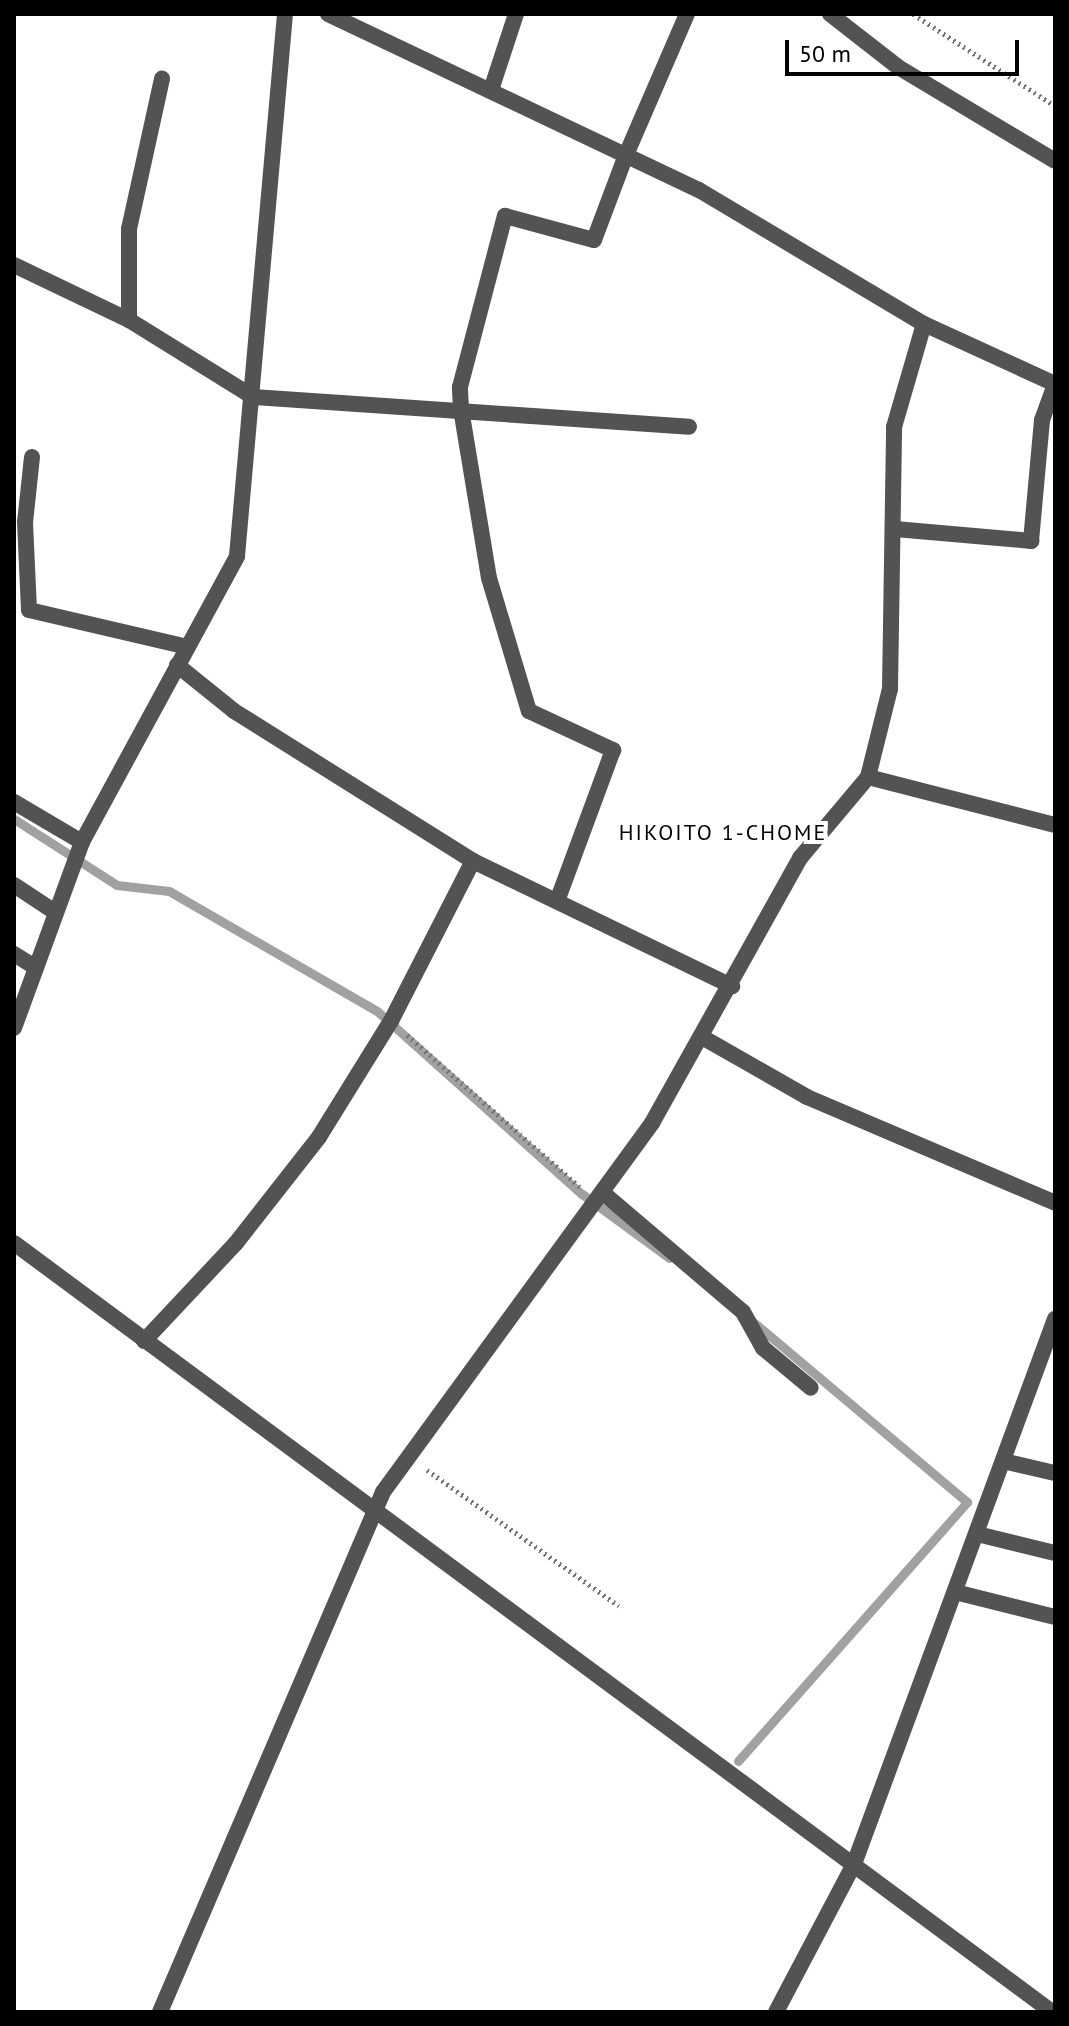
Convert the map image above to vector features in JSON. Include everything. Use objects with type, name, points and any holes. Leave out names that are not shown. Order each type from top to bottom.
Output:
[{"type":"street","points":[[14,1028],[82,842],[237,556],[285,14]]},
{"type":"street","points":[[328,14],[699,190],[924,324],[1055,384],[1042,420],[1031,541],[895,529]]},
{"type":"street","points":[[491,90],[516,14]]},
{"type":"street","points":[[557,901],[613,750],[529,711],[489,578],[461,409],[505,216],[594,240],[626,155],[687,14]]},
{"type":"street","points":[[830,14],[898,67],[1055,161]]},
{"type":"street","points":[[129,320],[129,229],[162,79]]},
{"type":"street","points":[[14,265],[129,320],[253,397],[689,427]]},
{"type":"street","points":[[160,2012],[374,1508],[599,1196],[702,1037],[800,858],[868,777],[890,689],[895,529],[894,427],[924,324]]},
{"type":"street","points":[[32,457],[25,522],[29,610],[188,647]]},
{"type":"street","points":[[177,665],[234,711],[473,861],[732,986]]},
{"type":"street","points":[[868,777],[1055,825]]},
{"type":"street","points":[[14,802],[82,842]]},
{"type":"street","points":[[144,1341],[236,1243],[319,1137],[391,1021],[473,861]]},
{"type":"street","points":[[14,885],[55,912]]},
{"type":"street","points":[[14,954],[36,968]]},
{"type":"street","points":[[702,1037],[807,1097],[1055,1203]]},
{"type":"street","points":[[599,1196],[743,1312],[763,1348],[811,1388]]},
{"type":"street","points":[[14,1243],[1052,2012]]},
{"type":"street","points":[[776,2012],[854,1864],[1055,1319]]},
{"type":"street","points":[[1003,1461],[1055,1473]]},
{"type":"street","points":[[977,1534],[1055,1553]]},
{"type":"street","points":[[955,1592],[1055,1617]]},
{"type":"path","points":[[913,14],[1055,106]]},
{"type":"path","points":[[391,1021],[599,1196]]},
{"type":"path","points":[[409,1457],[619,1606]]},
{"type":"waterway","points":[[14,819],[117,885],[169,891],[377,1011],[582,1194],[669,1258]]},
{"type":"waterway","points":[[738,1761],[967,1502],[751,1320]]},
{"type":"district","name":"HIKOITO 1-CHOME","points":[[723,833]]}]
